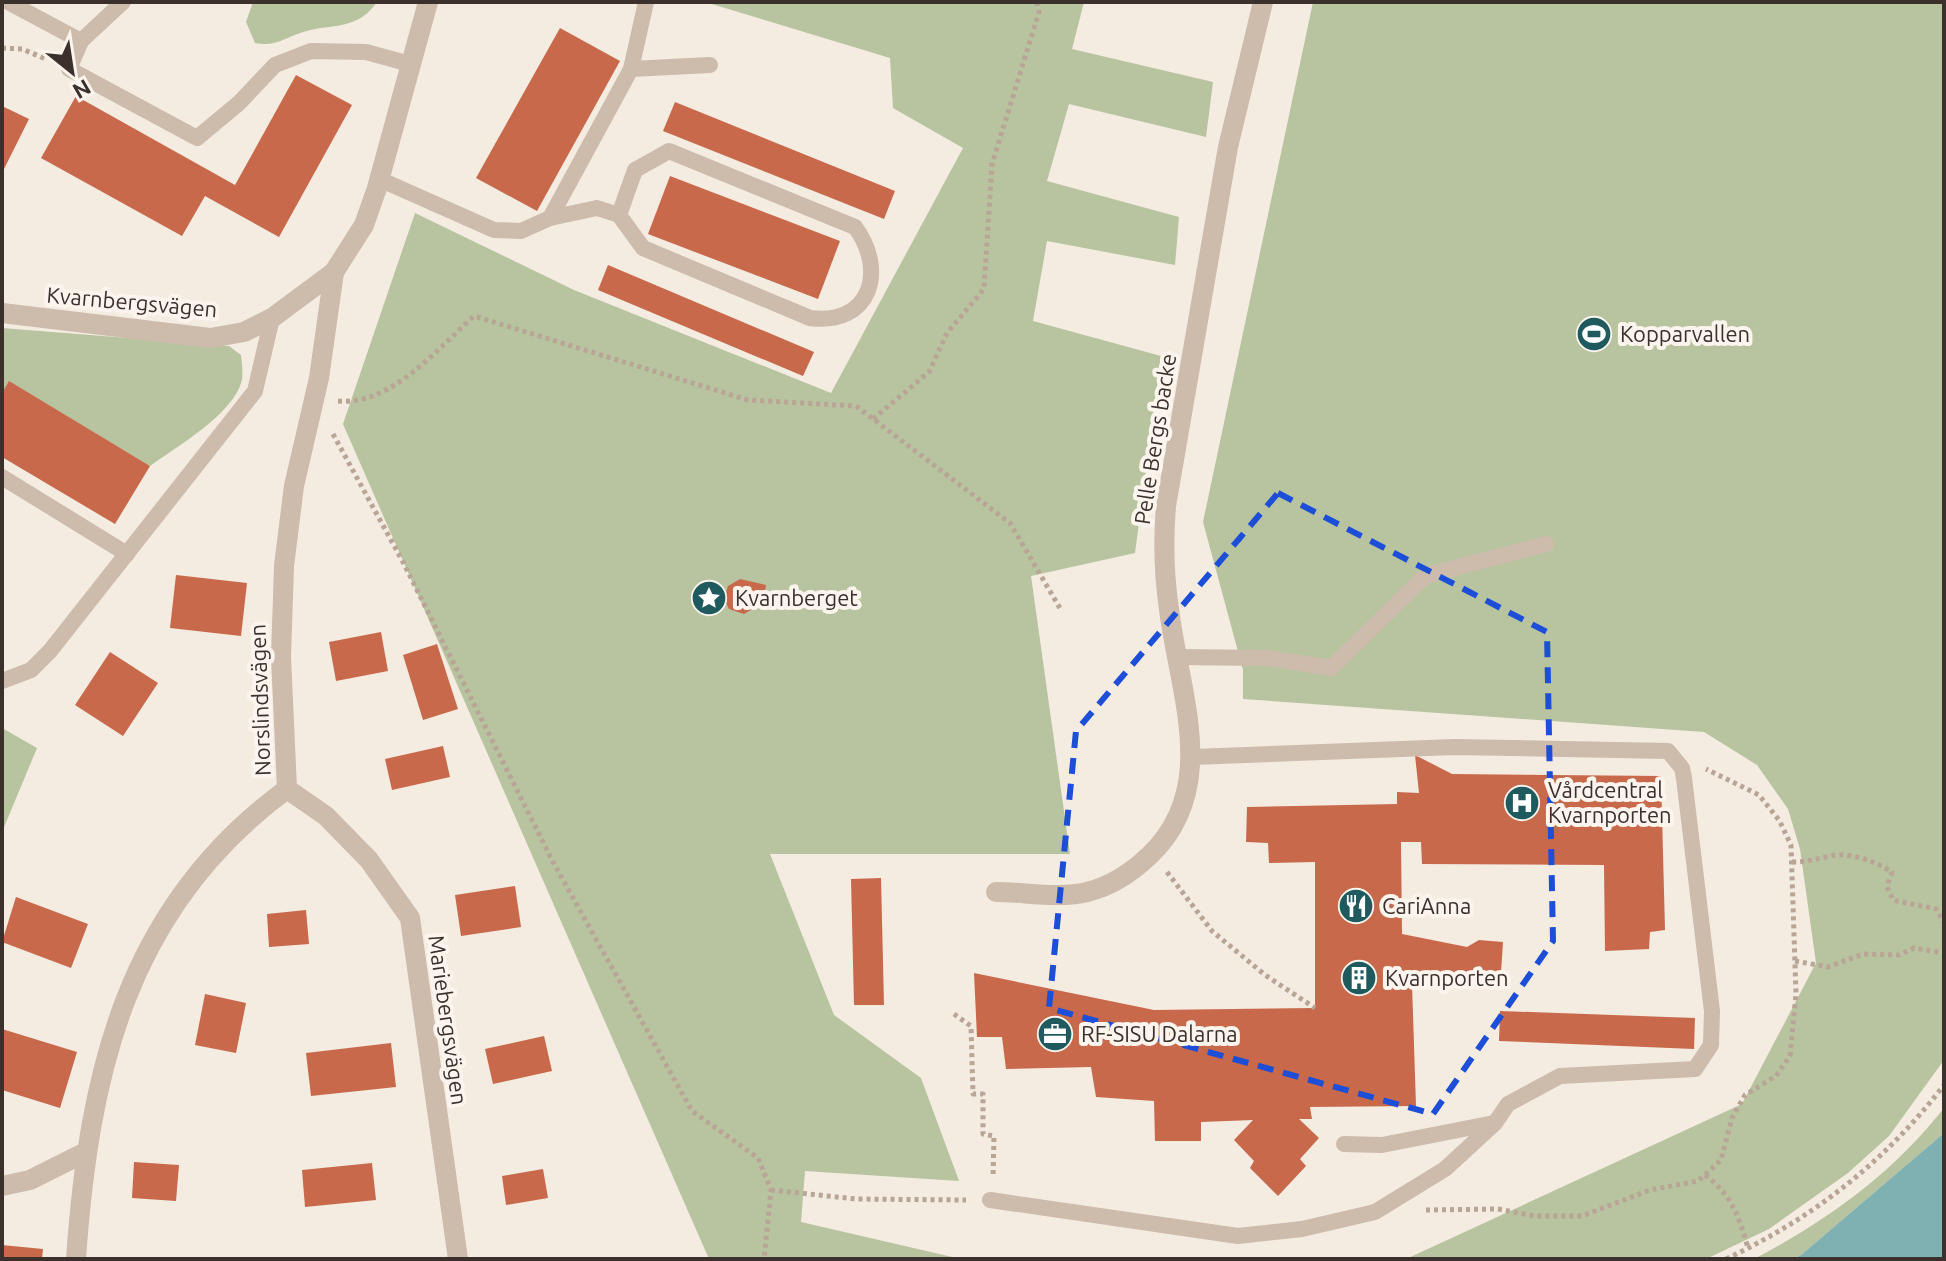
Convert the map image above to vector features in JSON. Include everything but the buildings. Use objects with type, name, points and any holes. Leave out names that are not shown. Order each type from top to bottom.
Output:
[{"type":"street","name":"Kvarnbergsvägen","points":[[2,313],[210,338],[244,332],[272,318],[334,272],[364,225],[428,2]]},
{"type":"street","name":"Pelle Bergs backe","points":[[996,892],[1085,893],[1127,876],[1159,846],[1187,798],[1193,757],[1163,545],[1166,506],[1228,147],[1263,2]]},
{"type":"street","name":"Norslindsvägen","points":[[76,1259],[86,1152],[106,1053],[120,1007],[137,972],[203,869],[254,813],[287,789],[281,657],[284,566],[294,486],[314,399],[334,272]]},
{"type":"street","name":"Mariebergsvägen","points":[[287,789],[326,816],[369,860],[410,918],[458,1259]]},
{"type":"street","points":[[2,1186],[30,1180],[86,1152]]},
{"type":"lane","points":[[8,2],[81,41]]},
{"type":"lane","points":[[123,2],[81,41],[69,69],[197,138],[239,103],[275,65],[311,51],[366,52],[410,64]]},
{"type":"lane","points":[[550,218],[631,69],[646,2]]},
{"type":"lane","points":[[631,69],[710,65]]},
{"type":"lane","points":[[379,179],[494,230],[521,231],[550,218],[597,208],[619,215],[643,248],[810,318],[826,320],[844,316],[860,304],[872,284],[869,245],[855,227],[669,151],[635,170],[619,215]]},
{"type":"lane","points":[[2,681],[31,670],[50,651],[255,391],[272,318]]},
{"type":"lane","points":[[2,477],[127,554]]},
{"type":"lane","points":[[1177,657],[1267,658],[1331,668],[1425,576],[1546,544]]},
{"type":"lane","points":[[990,1200],[1238,1236],[1302,1229],[1375,1212],[1445,1169],[1495,1123],[1508,1104],[1560,1076],[1695,1069],[1711,1045],[1712,1011],[1684,778],[1682,768],[1668,751],[1454,747],[1193,757]]},
{"type":"lane","points":[[1344,1144],[1382,1145],[1495,1123]]},
{"type":"path","points":[[873,419],[929,372],[947,333],[984,289],[992,164],[1039,12],[1037,2]]},
{"type":"path","points":[[2,48],[22,49],[69,69]]},
{"type":"path","points":[[314,399],[358,403],[390,389],[474,316],[748,400],[856,406],[1010,523],[1061,610]]},
{"type":"path","points":[[314,399],[403,562],[553,862],[692,1111],[758,1158],[771,1190],[764,1259]]},
{"type":"path","points":[[1151,853],[1212,931],[1265,975],[1315,1008]]},
{"type":"path","points":[[1792,862],[1815,862],[1832,855],[1882,865],[1892,872],[1887,887],[1893,900],[1936,909],[1944,923]]},
{"type":"path","points":[[1795,961],[1828,967],[1863,954],[1899,955],[1914,948],[1944,953]]},
{"type":"path","points":[[954,1014],[971,1026],[973,1094],[983,1094],[983,1134],[994,1136],[994,1172]]},
{"type":"path","points":[[1726,1259],[1840,1193],[1884,1155],[1944,1085]]},
{"type":"path","points":[[1705,1175],[1720,1187],[1735,1206],[1748,1248]]},
{"type":"path","points":[[771,1190],[856,1199],[990,1200]]},
{"type":"highlighted area","points":[[1278,493],[1547,632],[1553,941],[1433,1114],[1049,1008],[1076,731]]},
{"type":"green space","points":[[253,2],[377,2],[353,22],[262,44],[255,43],[246,22]]},
{"type":"green space","points":[[705,2],[1084,2],[1072,49],[1213,82],[1206,137],[1069,104],[1047,181],[1179,217],[1175,265],[1047,241],[1033,321],[1161,356],[1135,553],[1031,576],[1070,854],[770,854],[834,1015],[921,1078],[959,1181],[805,1171],[801,1222],[961,1259],[709,1259],[343,424],[415,213],[574,290],[831,393],[963,148],[893,108],[890,58]]},
{"type":"green space","name":"Kopparvallen","points":[[1313,2],[1944,2],[1944,1060],[1889,1136],[1848,1173],[1769,1229],[1706,1259],[1406,1259],[1742,1104],[1816,963],[1800,849],[1788,809],[1757,765],[1704,732],[1243,699],[1243,670],[1203,522]]},
{"type":"green space","points":[[2,328],[229,346],[241,355],[242,380],[237,393],[216,417],[150,466],[9,382],[2,393]]},
{"type":"green space","points":[[2,728],[37,748],[2,832]]},
{"type":"green space","points":[[1944,1108],[1944,1133],[1801,1255],[1793,1259],[1754,1259],[1808,1228],[1857,1194],[1903,1154]]},
{"type":"water","points":[[1944,1133],[1944,1259],[1793,1259],[1801,1255]]},
{"type":"place","name":"Kopparvallen","points":[[1594,334]]},
{"type":"place","name":"Kvarnberget","points":[[709,598]]},
{"type":"place","name":"Vårdcentral Kvarnporten","points":[[1522,803]]},
{"type":"place","name":"CariAnna","points":[[1356,906]]},
{"type":"place","name":"Kvarnporten","points":[[1359,978]]},
{"type":"place","name":"RF-SISU Dalarna","points":[[1055,1034]]}]
